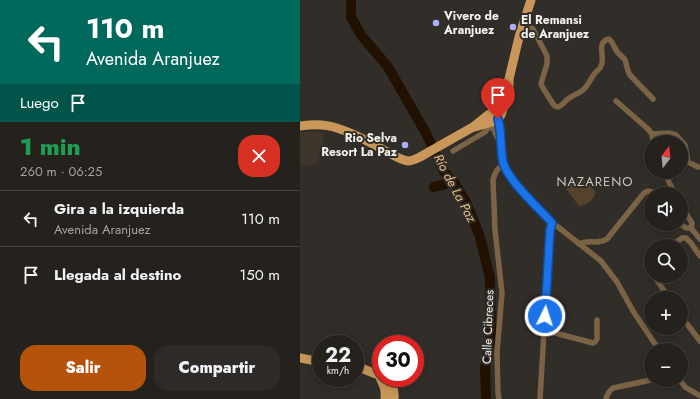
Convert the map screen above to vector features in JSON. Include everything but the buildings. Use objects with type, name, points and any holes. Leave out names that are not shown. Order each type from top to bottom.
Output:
[{"type":"main road","points":[[300,126],[323,125],[352,134],[407,161],[420,157],[492,118],[504,107],[509,92],[509,79],[518,37],[531,0]]},
{"type":"main road","points":[[300,358],[312,360]]},
{"type":"main road","points":[[385,387],[389,399]]},
{"type":"street","points":[[523,24],[533,29],[547,56],[547,64],[541,84],[555,106],[558,107],[570,97],[585,89],[594,74],[601,67],[602,43],[609,39],[623,57],[630,76],[653,98]]},
{"type":"street","points":[[616,101],[648,128],[652,134],[669,133],[676,135],[685,145],[688,162],[698,167]]},
{"type":"street","points":[[492,118],[499,123],[504,164],[509,175],[518,187],[552,223],[601,261],[609,270],[633,311],[654,343]]},
{"type":"street","points":[[492,118],[494,130],[501,145]]},
{"type":"street","points":[[452,151],[485,132],[492,118]]},
{"type":"street","name":"Calle Cibreces","points":[[499,399],[498,352],[502,293],[495,230],[493,180],[494,173],[504,164]]},
{"type":"street","points":[[579,244],[586,242],[599,242],[607,239],[644,193]]},
{"type":"street","points":[[688,216],[692,223],[691,228],[700,239]]},
{"type":"street","points":[[540,399],[550,230],[552,223]]},
{"type":"street","points":[[688,240],[700,256]]},
{"type":"street","points":[[544,330],[593,343],[596,342],[597,339],[597,320]]},
{"type":"street","points":[[688,325],[700,341]]},
{"type":"street","points":[[606,399],[608,393],[613,388],[644,381]]},
{"type":"street","points":[[685,387],[700,396]]},
{"type":"shaded area","points":[[300,133],[325,134],[318,162],[309,166],[300,167]]},
{"type":"shaded area","points":[[581,177],[595,191],[595,194],[588,203],[579,206],[566,189]]},
{"type":"waterway","name":"Río de La Paz","points":[[351,0],[351,17],[361,35],[388,67],[427,135],[444,172],[454,182],[466,202],[480,237],[490,278],[491,336],[485,368],[486,399]]},
{"type":"waterway","points":[[434,187],[454,182]]},
{"type":"place","name":"Vivero de Aranjuez","points":[[436,23]]},
{"type":"place","name":"El Remansi de Aranjuez","points":[[513,27]]},
{"type":"place","name":"Rio Selva Resort La Paz","points":[[405,145]]},
{"type":"district","name":"NAZARENO","points":[[595,181]]},
{"type":"route","points":[[498,119],[504,164],[509,175],[518,187],[552,223],[550,230],[545,316]]}]
